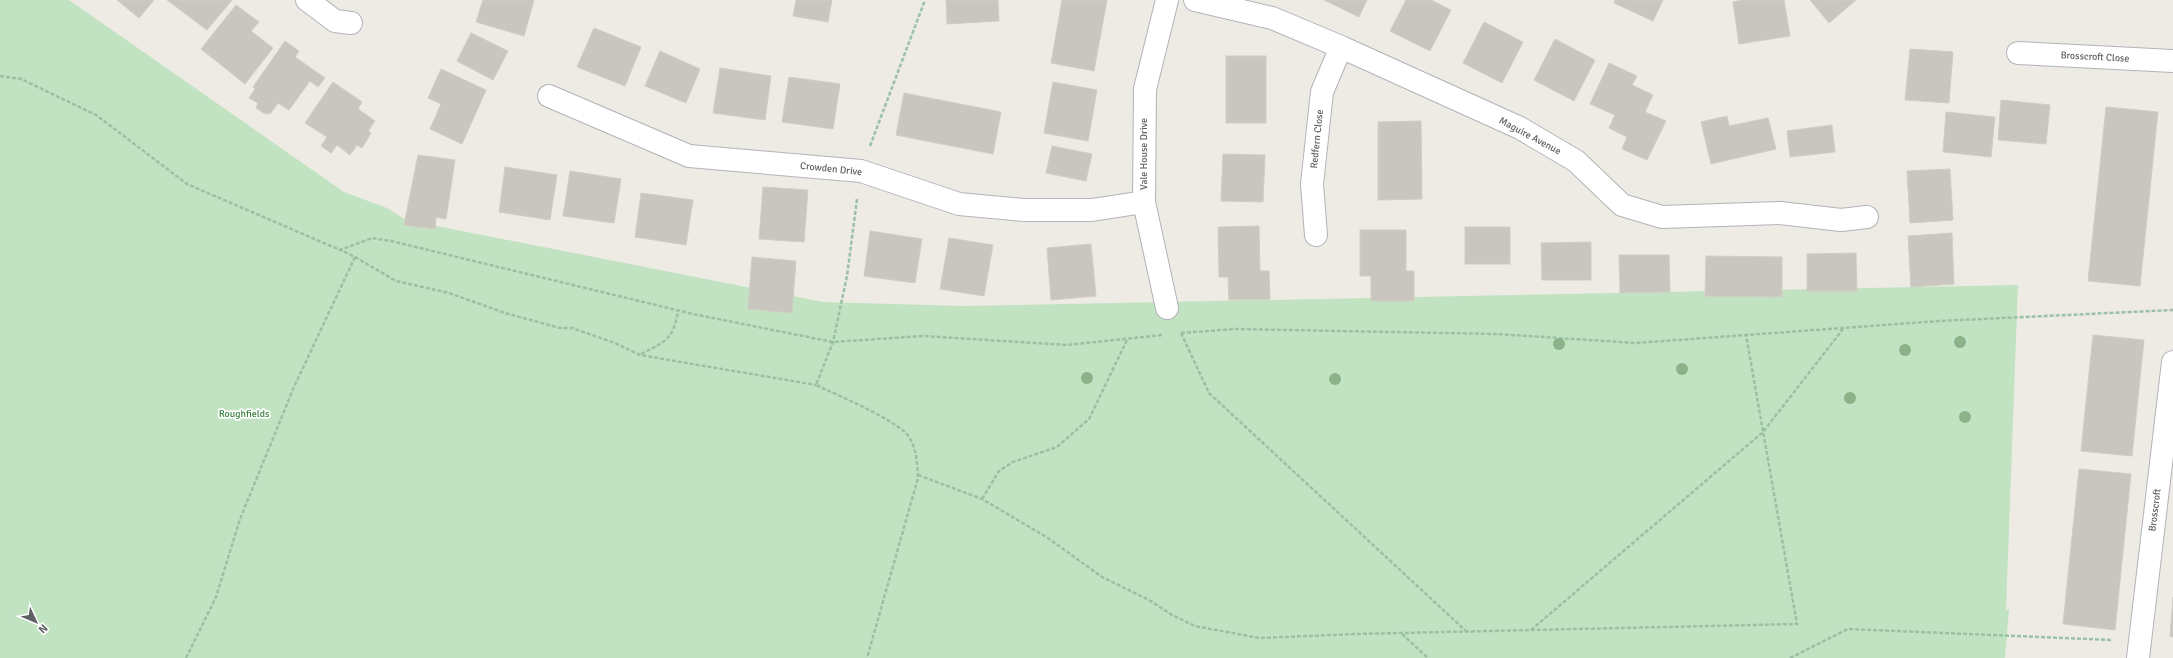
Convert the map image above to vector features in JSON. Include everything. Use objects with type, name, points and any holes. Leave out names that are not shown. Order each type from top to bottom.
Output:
[{"type":"street","points":[[307,0],[335,21],[351,23]]},
{"type":"street","name":"Vale House Drive","points":[[1167,0],[1145,89],[1144,202],[1167,308]]},
{"type":"street","name":"Maguire Avenue","points":[[1195,0],[1272,18],[1341,47],[1520,128],[1576,161],[1622,205],[1662,217],[1780,213],[1841,220],[1867,217]]},
{"type":"street","name":"Redfern Close","points":[[1316,235],[1312,184],[1322,92],[1341,47]]},
{"type":"street","name":"Brosscroft Close","points":[[2018,53],[2173,61]]},
{"type":"street","name":"Crowden Drive","points":[[549,96],[689,156],[861,171],[958,204],[1024,210],[1092,210],[1144,202]]},
{"type":"street","name":"Brosscroft","points":[[2139,650],[2173,362]]},
{"type":"path","points":[[0,76],[21,79],[96,115],[186,184],[340,250],[396,281],[449,293],[505,313],[560,328],[572,328],[615,343],[640,355],[816,385],[881,416],[908,435],[918,456],[918,475],[867,658]]},
{"type":"path","points":[[340,250],[372,238],[391,241],[678,311],[832,342],[923,336],[1067,345],[1165,335]]},
{"type":"path","points":[[186,658],[216,597],[240,519],[294,387],[355,257]]},
{"type":"path","points":[[1167,308],[1181,333],[1209,393],[1467,632]]},
{"type":"path","points":[[1173,334],[1241,329],[1497,334],[1636,343],[1939,322],[2173,310]]},
{"type":"path","points":[[640,355],[670,336],[675,326],[678,311]]},
{"type":"path","points":[[1530,631],[1763,432],[1843,329]]},
{"type":"path","points":[[918,475],[982,499],[1048,538],[1102,577],[1149,600],[1172,616],[1196,626],[1259,638],[1356,634],[1797,624],[1746,335]]},
{"type":"path","points":[[982,499],[998,471],[1013,462],[1056,447],[1089,419],[1127,340]]},
{"type":"path","points":[[816,385],[832,342]]},
{"type":"path","points":[[1790,658],[1848,629],[2139,650]]},
{"type":"path","points":[[1402,634],[1428,658]]},
{"type":"green space","name":"Roughfields","points":[[0,0],[69,0],[344,192],[387,208],[406,220],[823,302],[963,306],[2018,285],[2006,610],[2009,610],[2005,658],[0,658]]},
{"type":"building","points":[[117,0],[154,0],[139,18]]},
{"type":"building","points":[[167,0],[232,0],[207,30]]},
{"type":"building","points":[[483,0],[534,0],[524,36],[476,22]]},
{"type":"building","points":[[796,0],[832,0],[828,22],[793,16]]},
{"type":"building","points":[[946,0],[998,0],[999,21],[947,24]]},
{"type":"building","points":[[1062,0],[1107,0],[1094,71],[1051,63]]},
{"type":"building","points":[[1324,0],[1367,0],[1359,17]]},
{"type":"building","points":[[1406,0],[1431,0],[1451,10],[1430,51],[1390,31]]},
{"type":"building","points":[[1615,0],[1663,0],[1653,21],[1614,3]]},
{"type":"building","points":[[1743,0],[1784,0],[1790,36],[1739,44],[1733,2]]},
{"type":"building","points":[[1810,0],[1856,0],[1829,23]]},
{"type":"building","points":[[236,5],[259,22],[251,31],[273,48],[245,84],[201,49]]},
{"type":"building","points":[[1484,22],[1523,42],[1502,83],[1463,63]]},
{"type":"building","points":[[594,28],[641,47],[625,86],[577,67]]},
{"type":"building","points":[[471,33],[508,51],[493,80],[457,61]]},
{"type":"building","points":[[1555,39],[1595,60],[1574,101],[1534,80]]},
{"type":"building","points":[[285,41],[299,51],[295,57],[325,78],[318,87],[310,81],[289,110],[278,103],[271,113],[265,114],[256,108],[258,103],[249,98],[255,89],[253,87]]},
{"type":"building","points":[[1910,49],[1953,52],[1949,103],[1905,100]]},
{"type":"building","points":[[660,51],[700,69],[686,103],[645,86]]},
{"type":"building","points":[[1226,56],[1266,56],[1266,123],[1226,123]]},
{"type":"building","points":[[1609,63],[1637,76],[1632,85],[1653,95],[1645,112],[1666,121],[1647,160],[1622,149],[1627,137],[1609,128],[1615,115],[1590,104]]},
{"type":"building","points":[[720,68],[771,76],[765,120],[713,113]]},
{"type":"building","points":[[441,69],[486,90],[462,144],[430,129],[441,104],[428,98]]},
{"type":"building","points":[[789,77],[840,84],[833,129],[782,122]]},
{"type":"building","points":[[333,82],[362,102],[358,109],[375,121],[368,131],[371,133],[362,148],[357,145],[350,155],[337,145],[331,153],[321,146],[327,137],[305,123]]},
{"type":"building","points":[[1053,82],[1097,90],[1088,141],[1044,133]]},
{"type":"building","points":[[904,93],[1001,112],[993,154],[896,135]]},
{"type":"building","points":[[2001,100],[2050,105],[2046,144],[1998,140]]},
{"type":"building","points":[[2106,107],[2158,112],[2140,286],[2088,281]]},
{"type":"building","points":[[1946,112],[1995,117],[1991,157],[1943,152]]},
{"type":"building","points":[[1727,116],[1729,126],[1768,118],[1776,149],[1711,164],[1701,122]]},
{"type":"building","points":[[1421,121],[1422,199],[1378,200],[1378,122]]},
{"type":"building","points":[[1832,125],[1835,152],[1790,157],[1787,131]]},
{"type":"building","points":[[1052,146],[1092,154],[1086,181],[1046,173]]},
{"type":"building","points":[[1223,154],[1265,155],[1263,202],[1221,201]]},
{"type":"building","points":[[418,155],[455,160],[446,219],[436,217],[435,229],[404,225]]},
{"type":"building","points":[[505,167],[557,175],[550,220],[499,212]]},
{"type":"building","points":[[1950,169],[1953,220],[1910,223],[1907,171]]},
{"type":"building","points":[[570,171],[621,179],[614,223],[563,216]]},
{"type":"building","points":[[763,187],[808,190],[804,242],[759,239]]},
{"type":"building","points":[[641,193],[693,200],[686,245],[635,237]]},
{"type":"building","points":[[1259,226],[1260,271],[1269,271],[1270,299],[1229,300],[1228,277],[1219,277],[1218,227]]},
{"type":"building","points":[[1465,227],[1510,227],[1510,264],[1465,264]]},
{"type":"building","points":[[1360,230],[1406,230],[1406,271],[1414,271],[1414,301],[1371,301],[1371,276],[1360,276]]},
{"type":"building","points":[[870,231],[922,239],[915,283],[864,276]]},
{"type":"building","points":[[1952,233],[1954,284],[1911,287],[1908,236]]},
{"type":"building","points":[[949,238],[993,245],[984,296],[940,289]]},
{"type":"building","points":[[1591,242],[1591,280],[1542,280],[1541,243]]},
{"type":"building","points":[[1091,244],[1096,296],[1051,300],[1047,248]]},
{"type":"building","points":[[1856,253],[1857,291],[1807,291],[1807,254]]},
{"type":"building","points":[[1619,255],[1669,255],[1670,292],[1620,293]]},
{"type":"building","points":[[1706,256],[1782,257],[1782,297],[1705,296]]},
{"type":"building","points":[[752,257],[796,261],[792,313],[748,309]]},
{"type":"building","points":[[2093,335],[2144,340],[2132,456],[2081,451]]},
{"type":"building","points":[[2079,469],[2131,474],[2115,630],[2063,624]]},
{"type":"building","points":[[2173,597],[2173,637],[2170,636]]}]
